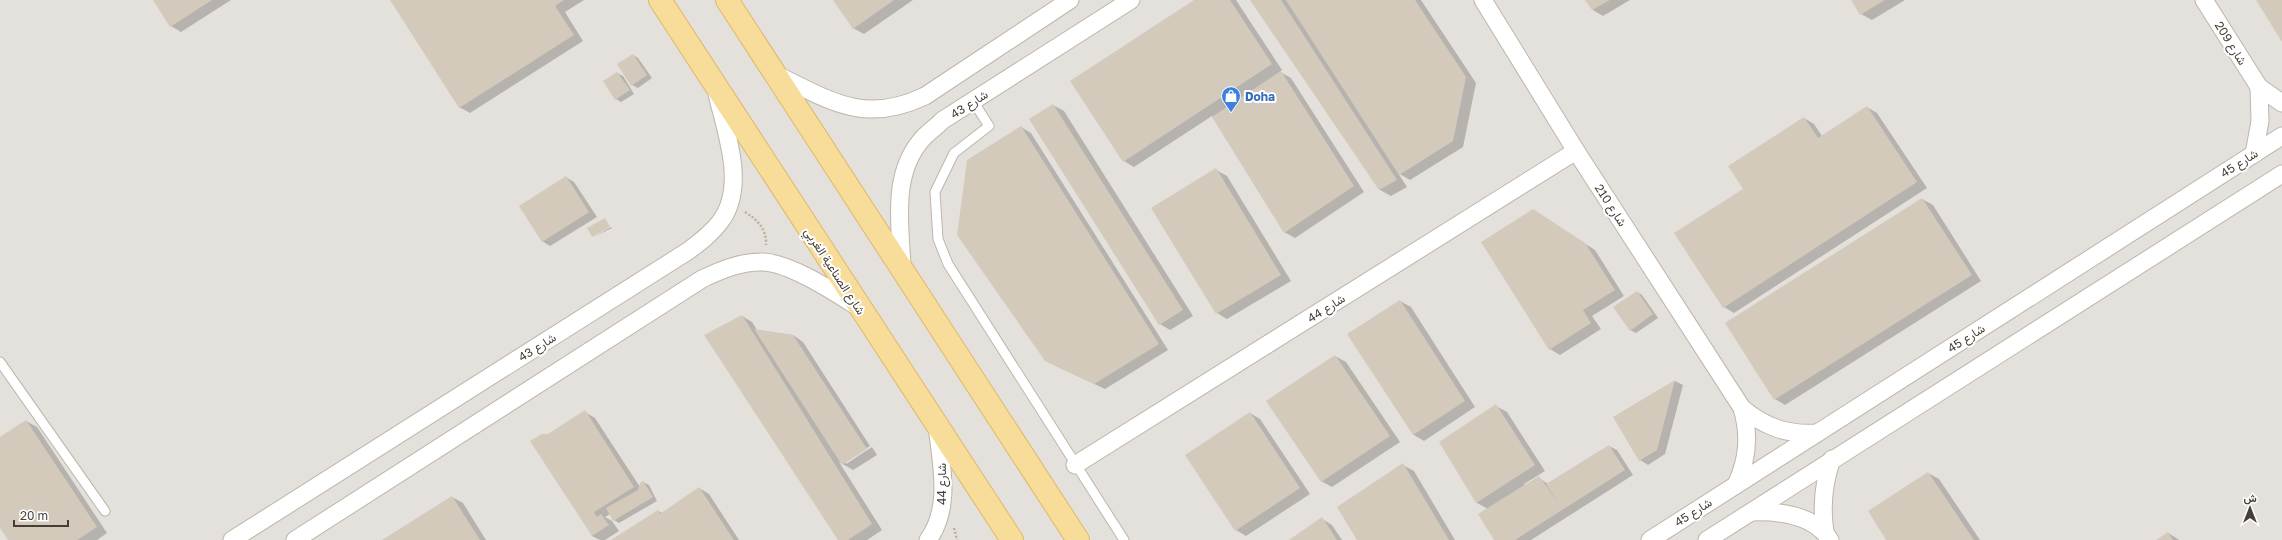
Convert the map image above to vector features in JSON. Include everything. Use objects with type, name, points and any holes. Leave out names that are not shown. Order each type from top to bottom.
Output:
[{"type":"main road","name":"شارع الصناعية الغربي","points":[[660,0],[858,307],[1012,540]]},
{"type":"main road","points":[[727,0],[902,266],[1078,540]]},
{"type":"street","name":"شارع 43","points":[[902,266],[900,203],[902,179],[910,157],[924,137],[943,120],[1131,0]]},
{"type":"street","name":"شارع 210","points":[[1483,0],[1576,151],[1742,408],[1746,423],[1747,455],[1736,485]]},
{"type":"street","name":"شارع 209","points":[[2204,0],[2259,87],[2282,103]]},
{"type":"street","points":[[775,74],[822,97],[856,108],[884,110],[906,105],[925,96],[1062,2]]},
{"type":"street","points":[[2254,154],[2260,121],[2259,87]]},
{"type":"street","name":"شارع 43","points":[[232,540],[688,251],[709,235],[721,221],[729,204],[733,185],[732,166],[716,88]]},
{"type":"street","name":"شارع 45","points":[[1650,540],[2282,136]]},
{"type":"street","name":"شارع 44","points":[[1075,465],[1576,151]]},
{"type":"street","points":[[1707,540],[1832,459],[2278,179]]},
{"type":"street","points":[[295,540],[702,279],[725,268],[765,262],[801,273],[858,307]]},
{"type":"street","name":"شارع 210","points":[[1742,408],[1769,427],[1800,434],[1817,433]]},
{"type":"street","name":"شارع 44","points":[[928,540],[938,521],[943,500],[937,425]]},
{"type":"street","points":[[1827,536],[1823,517],[1824,488],[1832,459]]},
{"type":"street","points":[[1752,512],[1783,513],[1798,517],[1827,536]]},
{"type":"lane","points":[[973,101],[989,126],[954,153],[935,192],[938,239],[948,264],[1124,540]]},
{"type":"lane","points":[[0,362],[104,511]]},
{"type":"path","points":[[729,204],[756,218],[766,236],[765,262]]},
{"type":"shaded area","points":[[0,0],[2282,0],[2282,540],[0,540]]},
{"type":"building","points":[[153,0],[212,0],[170,27]]},
{"type":"building","points":[[390,0],[564,0],[555,6],[574,35],[459,108]]},
{"type":"building","points":[[833,0],[894,0],[853,29]]},
{"type":"building","points":[[1194,0],[1230,0],[1272,64],[1123,162],[1070,81]]},
{"type":"building","points":[[1250,0],[1281,0],[1397,180],[1379,190]]},
{"type":"building","points":[[1286,0],[1415,0],[1466,77],[1453,141],[1399,175]]},
{"type":"building","points":[[1585,0],[1610,0],[1592,10]]},
{"type":"building","points":[[1851,0],[1885,0],[1860,15]]},
{"type":"building","points":[[2256,0],[2282,0],[2282,42]]},
{"type":"building","points":[[633,54],[647,75],[631,86],[617,64]]},
{"type":"building","points":[[1281,71],[1354,186],[1284,233],[1212,117]]},
{"type":"building","points":[[617,72],[630,90],[615,100],[603,81]]},
{"type":"building","points":[[1053,104],[1183,310],[1159,325],[1029,119]]},
{"type":"building","points":[[1867,106],[1917,182],[1723,308],[1674,233],[1743,189],[1728,166],[1804,117],[1818,138]]},
{"type":"building","points":[[1021,126],[1159,344],[1094,384],[1045,361],[957,235],[967,160]]},
{"type":"building","points":[[1216,168],[1281,275],[1216,314],[1151,208]]},
{"type":"building","points":[[566,176],[589,212],[542,242],[519,206]]},
{"type":"building","points":[[1922,198],[1972,275],[1774,400],[1725,323]]},
{"type":"building","points":[[1533,209],[1585,243],[1615,290],[1583,310],[1591,323],[1549,350],[1481,242]]},
{"type":"building","points":[[605,218],[610,227],[592,237],[587,228]]},
{"type":"building","points":[[1637,291],[1653,314],[1630,331],[1613,307]]},
{"type":"building","points":[[1400,300],[1465,401],[1413,435],[1347,334]]},
{"type":"building","points":[[742,315],[872,524],[848,540],[838,540],[704,335]]},
{"type":"building","points":[[754,329],[793,335],[867,449],[842,465]]},
{"type":"building","points":[[1335,355],[1390,436],[1321,482],[1266,401]]},
{"type":"building","points":[[1675,380],[1657,450],[1639,461],[1613,417]]},
{"type":"building","points":[[1496,404],[1535,465],[1476,503],[1439,442]]},
{"type":"building","points":[[585,410],[634,487],[594,512],[597,517],[601,514],[609,525],[592,536],[530,441],[542,434],[548,434]]},
{"type":"building","points":[[1250,412],[1300,488],[1235,531],[1185,455]]},
{"type":"building","points":[[26,420],[97,527],[77,540],[8,540],[0,528],[0,437]]},
{"type":"building","points":[[1609,445],[1625,470],[1515,540],[1494,540],[1478,514],[1539,476],[1558,503],[1546,484]]},
{"type":"building","points":[[1403,463],[1449,540],[1357,540],[1337,507]]},
{"type":"building","points":[[1928,472],[1974,540],[1886,540],[1868,511]]},
{"type":"building","points":[[643,481],[653,497],[613,521],[606,508],[638,490],[640,483]]},
{"type":"building","points":[[699,487],[734,540],[611,540],[658,510],[660,514]]},
{"type":"building","points":[[452,496],[480,540],[382,540]]},
{"type":"building","points":[[1322,517],[1337,540],[1289,540]]},
{"type":"building","points":[[2168,532],[2173,540],[2156,540]]},
{"type":"place","name":"Doha","points":[[1231,113]]}]
